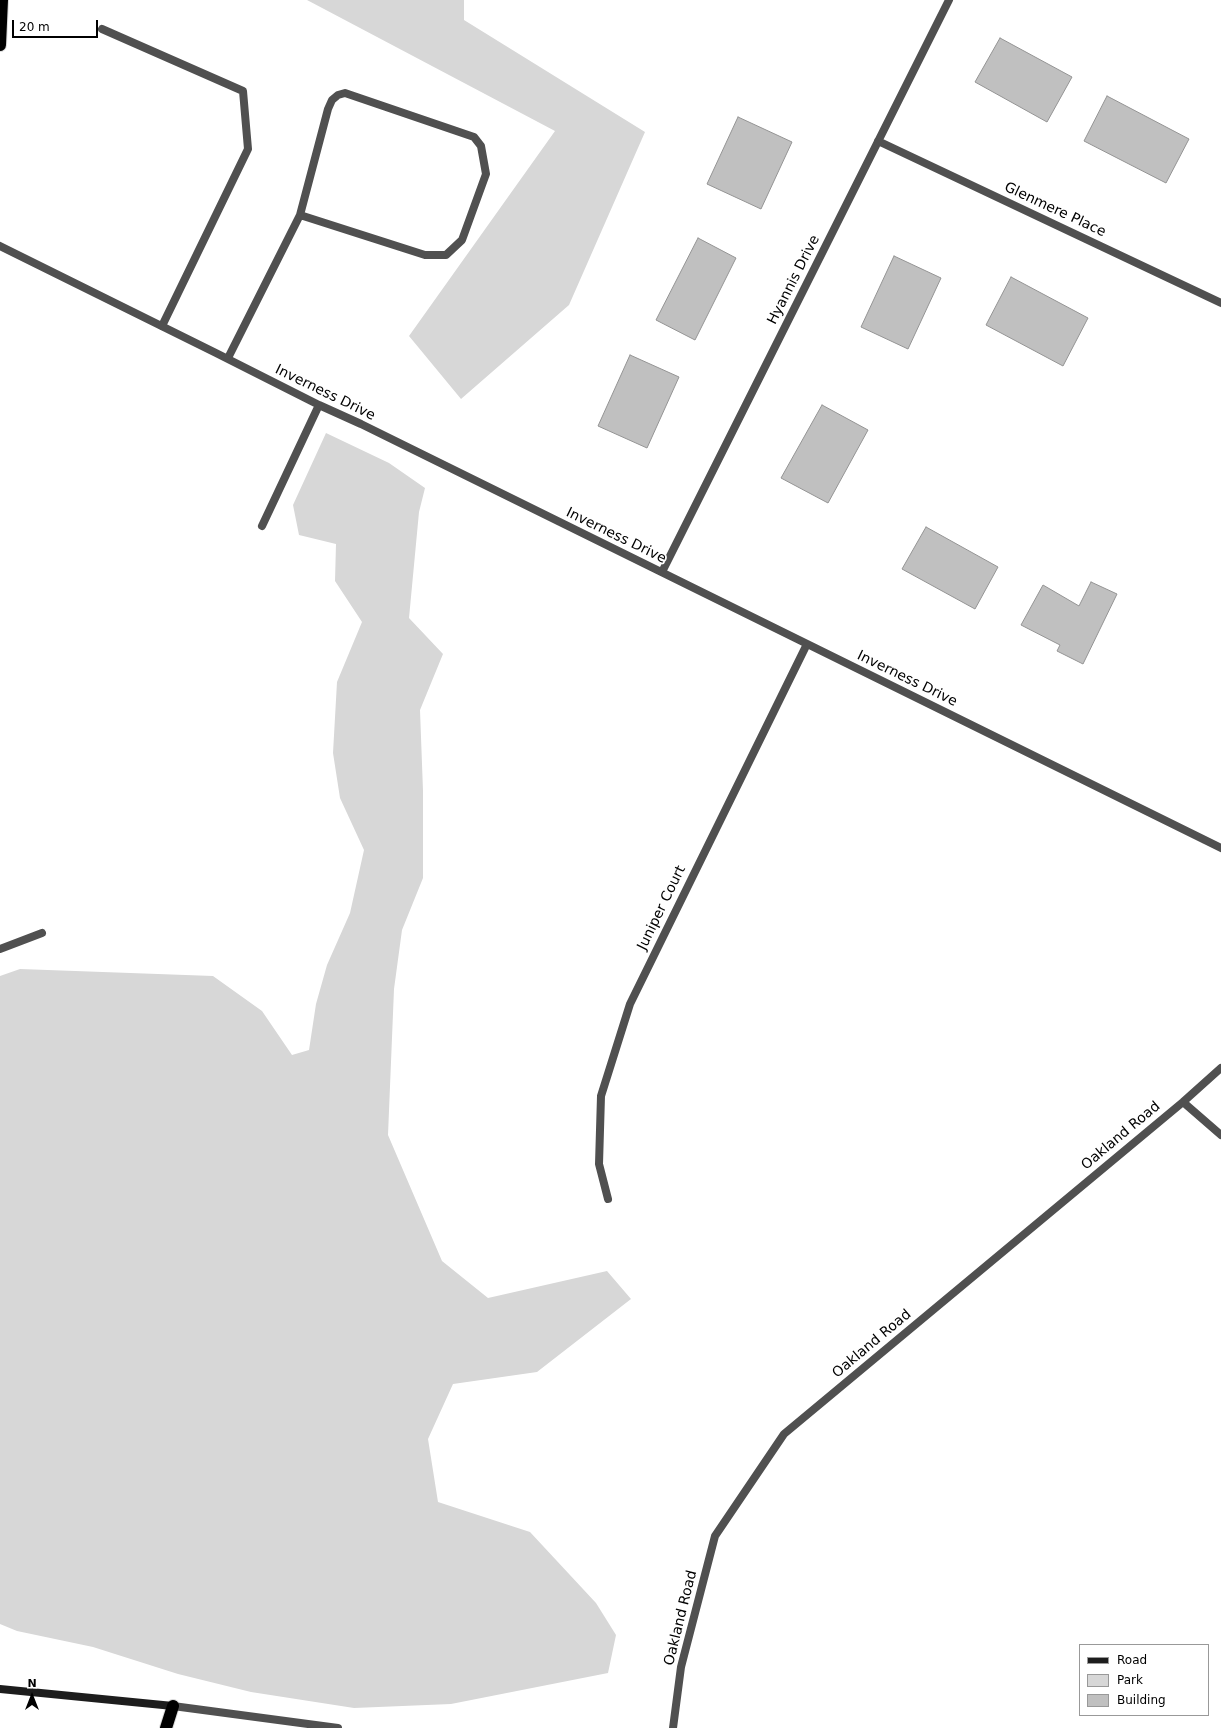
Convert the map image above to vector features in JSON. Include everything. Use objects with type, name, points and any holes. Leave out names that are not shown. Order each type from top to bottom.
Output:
[{"type":"highway","points":[[0,45],[2,0]]},
{"type":"highway","points":[[166,1728],[173,1706]]},
{"type":"street","name":"Hyannis Drive","points":[[662,572],[949,0]]},
{"type":"street","points":[[102,29],[243,91],[248,149],[162,326]]},
{"type":"street","points":[[228,358],[300,215],[328,109],[332,100],[338,95],[345,93],[474,137],[481,146],[486,174],[462,240],[446,255],[425,255],[300,215]]},
{"type":"street","name":"Glenmere Place","points":[[878,141],[1221,302]]},
{"type":"street","name":"Inverness Drive","points":[[0,246],[228,358],[319,405],[361,424],[1221,848]]},
{"type":"street","points":[[262,526],[319,405]]},
{"type":"street","name":"Juniper Court","points":[[608,1199],[599,1164],[601,1096],[630,1004],[807,644]]},
{"type":"street","points":[[0,949],[42,933]]},
{"type":"street","name":"Oakland Road","points":[[673,1728],[681,1667],[716,1536],[784,1434],[1183,1102],[1221,1068]]},
{"type":"street","points":[[1183,1102],[1221,1135]]},
{"type":"street","points":[[0,1689],[173,1706],[338,1728]]},
{"type":"green space","points":[[307,0],[464,0],[464,20],[645,132],[569,305],[461,399],[409,336],[555,131]]},
{"type":"green space","points":[[326,433],[389,463],[425,488],[419,512],[409,618],[443,654],[420,710],[423,791],[423,878],[402,930],[394,989],[388,1135],[442,1261],[488,1298],[607,1271],[631,1299],[537,1372],[453,1384],[428,1439],[438,1502],[530,1532],[596,1603],[616,1635],[608,1673],[451,1704],[354,1708],[251,1692],[178,1674],[93,1647],[17,1631],[0,1624],[0,976],[20,969],[213,976],[262,1011],[292,1055],[309,1050],[316,1004],[327,965],[350,913],[364,850],[340,798],[333,753],[337,682],[362,622],[335,581],[336,544],[299,535],[293,505]]},
{"type":"building","points":[[1000,38],[1072,77],[1047,122],[975,82]]},
{"type":"building","points":[[1107,96],[1189,139],[1166,183],[1084,141]]},
{"type":"building","points":[[738,117],[792,142],[761,209],[707,184]]},
{"type":"building","points":[[698,238],[736,258],[695,340],[656,320]]},
{"type":"building","points":[[894,256],[941,278],[908,349],[861,327]]},
{"type":"building","points":[[1011,277],[1088,318],[1063,366],[986,325]]},
{"type":"building","points":[[630,355],[679,377],[647,448],[598,426]]},
{"type":"building","points":[[822,405],[868,430],[828,503],[781,478]]},
{"type":"building","points":[[926,527],[998,567],[975,609],[902,569]]},
{"type":"building","points":[[1091,582],[1117,594],[1083,664],[1057,651],[1060,645],[1021,625],[1043,585],[1079,606]]}]
